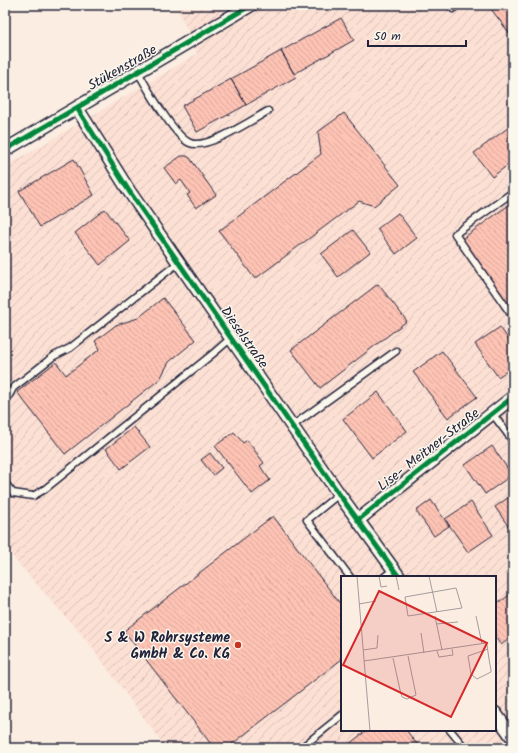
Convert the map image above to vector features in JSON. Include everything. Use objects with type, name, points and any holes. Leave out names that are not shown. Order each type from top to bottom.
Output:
[{"type":"street","name":"Stükenstraße","points":[[5,150],[252,5]]},
{"type":"street","name":"Dieselstraße","points":[[77,108],[129,192],[358,520],[392,575]]},
{"type":"street","name":"Lise- Meitner-Straße","points":[[358,520],[513,397]]},
{"type":"street","points":[[496,714],[507,726],[513,738]]},
{"type":"lane","points":[[138,72],[150,93],[177,133],[190,143],[201,144],[221,138],[268,111]]},
{"type":"lane","points":[[513,192],[455,234],[513,317]]},
{"type":"lane","points":[[5,401],[13,388],[54,356],[70,348],[178,263]]},
{"type":"lane","points":[[5,483],[13,494],[33,496],[45,489],[231,338]]},
{"type":"lane","points":[[292,426],[396,351]]},
{"type":"lane","points":[[492,413],[513,441]]},
{"type":"lane","points":[[339,494],[307,520],[349,576]]},
{"type":"lane","points":[[301,748],[341,716]]},
{"type":"lane","points":[[451,731],[465,748]]},
{"type":"shaded area","points":[[175,5],[513,5],[513,748],[166,748],[87,641],[17,562],[5,545],[5,167],[197,54],[190,35]]},
{"type":"building","points":[[488,5],[513,5],[513,38]]},
{"type":"building","points":[[341,18],[354,40],[294,74],[281,51]]},
{"type":"building","points":[[281,51],[296,77],[246,105],[231,79]]},
{"type":"building","points":[[231,79],[246,105],[197,132],[182,106]]},
{"type":"building","points":[[344,113],[400,185],[374,206],[359,201],[255,279],[219,231],[321,154],[318,132]]},
{"type":"building","points":[[513,124],[513,161],[492,177],[474,153]]},
{"type":"building","points":[[181,156],[187,156],[190,158],[216,195],[196,208],[187,195],[190,193],[181,180],[176,184],[164,168]]},
{"type":"building","points":[[74,159],[94,195],[40,227],[19,191]]},
{"type":"building","points":[[513,202],[513,311],[462,239]]},
{"type":"building","points":[[105,209],[130,241],[100,265],[75,233]]},
{"type":"building","points":[[398,213],[417,238],[396,254],[377,229]]},
{"type":"building","points":[[353,230],[370,252],[338,277],[321,254]]},
{"type":"building","points":[[378,284],[407,321],[320,388],[291,350]]},
{"type":"building","points":[[163,298],[196,340],[169,362],[160,379],[65,454],[17,392],[56,362],[66,375],[100,349],[95,341],[116,325],[138,318]]},
{"type":"building","points":[[500,327],[513,346],[513,367],[498,377],[475,344]]},
{"type":"building","points":[[442,351],[477,397],[448,418],[413,372]]},
{"type":"building","points":[[378,392],[407,431],[372,458],[343,419]]},
{"type":"building","points":[[134,427],[150,447],[121,469],[106,449]]},
{"type":"building","points":[[234,432],[243,443],[247,440],[264,463],[260,466],[270,480],[252,494],[215,446]]},
{"type":"building","points":[[492,446],[512,475],[485,494],[465,465]]},
{"type":"building","points":[[210,453],[222,468],[213,475],[201,460]]},
{"type":"building","points":[[513,494],[513,533],[495,507]]},
{"type":"building","points":[[431,500],[449,526],[434,536],[416,511]]},
{"type":"building","points":[[471,502],[493,535],[468,552],[445,519]]},
{"type":"building","name":"S & W Rohrsysteme GmbH & Co. KG","points":[[273,516],[341,605],[341,660],[227,748],[214,748],[124,631]]},
{"type":"building","points":[[513,592],[513,636],[501,645],[496,638],[496,605]]},
{"type":"building","points":[[366,731],[407,731],[420,748],[344,748]]},
{"type":"cycle path","points":[[5,150],[251,5]]},
{"type":"cycle path","points":[[77,108],[129,191],[339,494],[398,576]]},
{"type":"cycle path","points":[[358,520],[513,397]]},
{"type":"place","name":"S & W Rohrsysteme GmbH & Co. KG","points":[[238,645]]}]
